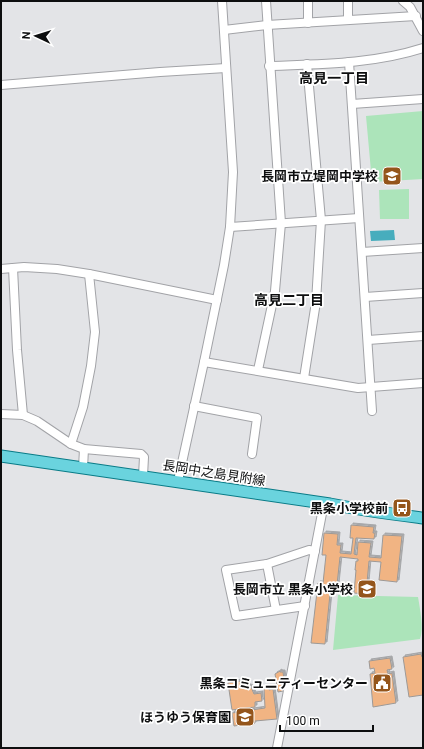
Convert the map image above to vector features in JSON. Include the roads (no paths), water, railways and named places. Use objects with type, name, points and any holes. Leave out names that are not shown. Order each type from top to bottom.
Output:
[{"type":"main road","name":"長岡中之島見附線","points":[[1,456],[423,518]]},
{"type":"street","points":[[178,481],[217,300],[230,227],[232,172],[222,1]]},
{"type":"street","points":[[258,370],[275,291],[281,223],[269,66],[266,1]]},
{"type":"street","points":[[308,1],[308,23]]},
{"type":"street","points":[[348,1],[348,20]]},
{"type":"street","points":[[403,1],[410,7],[423,31]]},
{"type":"street","points":[[224,30],[416,16]]},
{"type":"street","points":[[269,66],[349,62],[388,58],[423,48]]},
{"type":"street","points":[[349,62],[372,411]]},
{"type":"street","points":[[304,378],[316,302],[321,220],[307,64]]},
{"type":"street","points":[[1,85],[226,68]]},
{"type":"street","points":[[352,104],[423,99]]},
{"type":"street","points":[[230,227],[359,218]]},
{"type":"street","points":[[362,252],[423,248]]},
{"type":"street","points":[[1,269],[42,267],[89,274],[217,300]]},
{"type":"street","points":[[13,268],[17,350],[23,415]]},
{"type":"street","points":[[71,444],[83,407],[92,366],[95,332],[89,274]]},
{"type":"street","points":[[365,297],[423,293]]},
{"type":"street","points":[[368,340],[423,336]]},
{"type":"street","points":[[204,362],[358,388],[423,383]]},
{"type":"street","points":[[194,406],[257,418],[252,454]]},
{"type":"street","points":[[1,414],[23,415],[37,421],[71,444],[84,449],[140,454],[144,456],[143,476]]},
{"type":"street","points":[[82,468],[84,449]]},
{"type":"street","points":[[277,748],[324,503]]},
{"type":"street","points":[[305,606],[236,616],[226,570],[268,564],[309,550],[315,551]]},
{"type":"street","points":[[268,564],[276,610]]},
{"type":"water","points":[[394,230],[395,240],[371,241],[370,231]]},
{"type":"place","name":"長岡市立堤岡中学校","points":[[392,176]]},
{"type":"place","name":"黒条小学校前","points":[[402,508]]},
{"type":"place","name":"長岡市立 黒条小学校","points":[[367,589]]},
{"type":"place","name":"黒条コミュニティーセンター","points":[[382,683]]},
{"type":"place","name":"ほうゆう保育園","points":[[245,717]]},
{"type":"district","name":"高見一丁目","points":[[334,78]]},
{"type":"district","name":"高見二丁目","points":[[289,300]]}]
